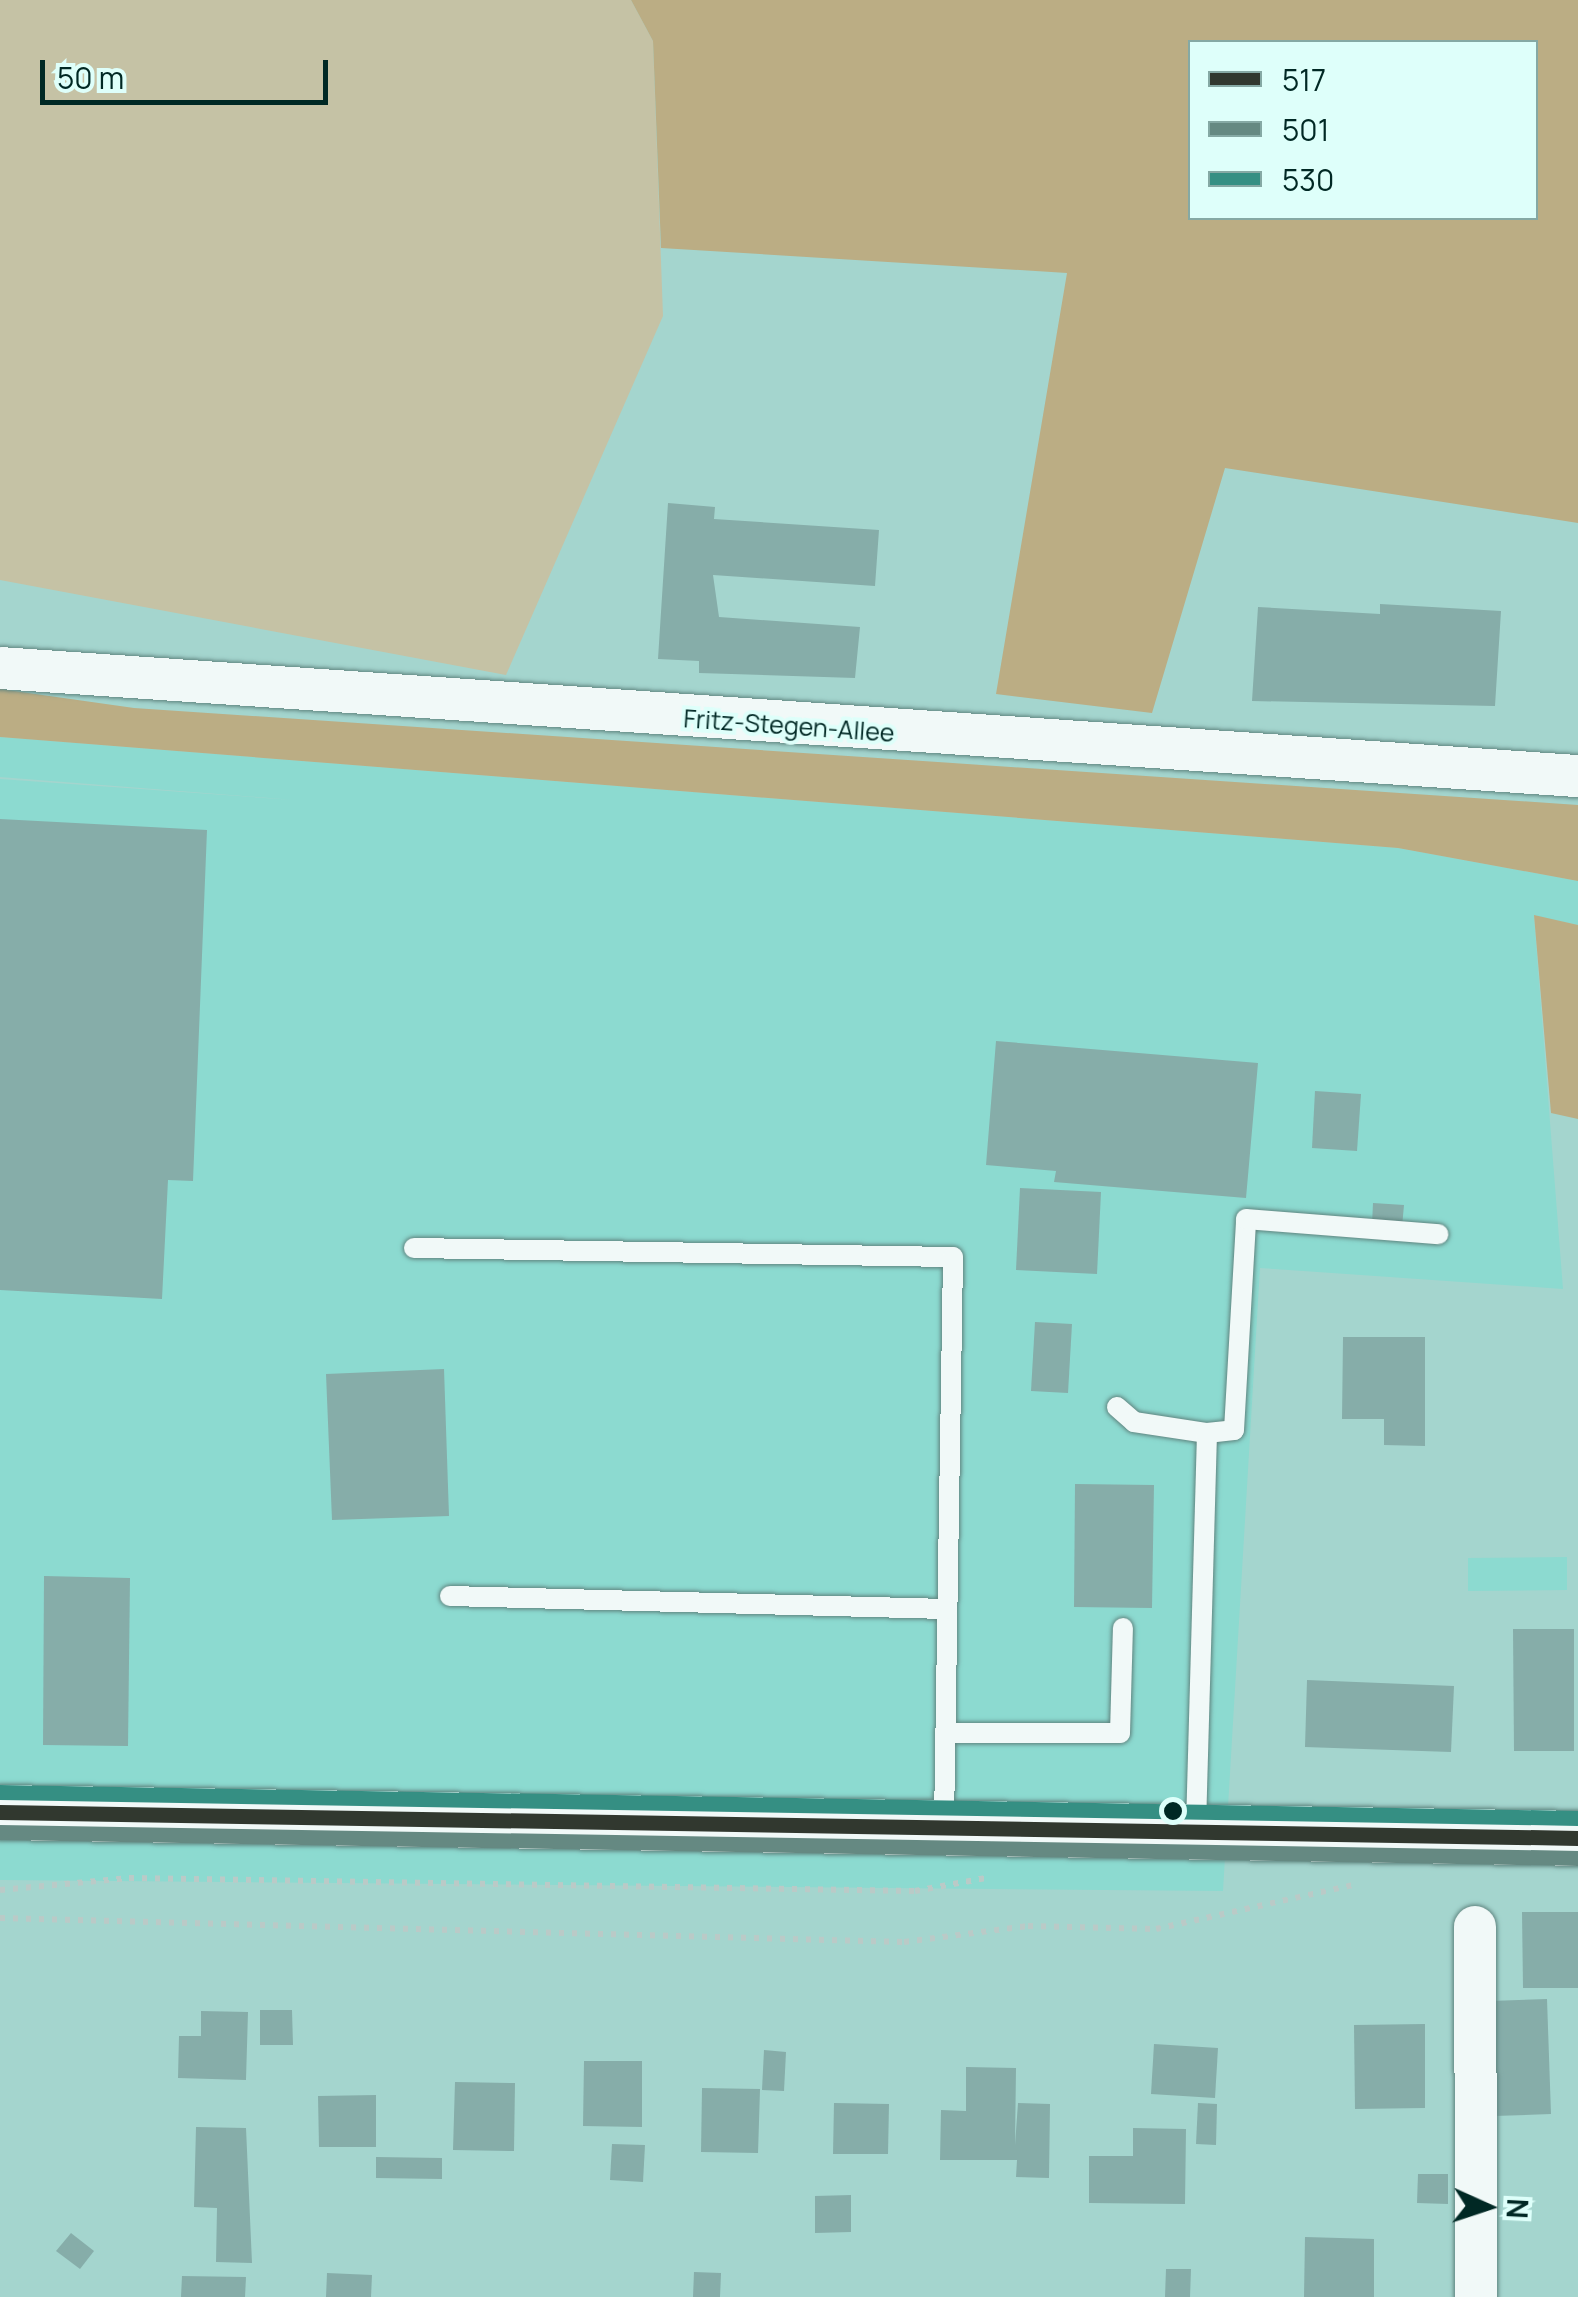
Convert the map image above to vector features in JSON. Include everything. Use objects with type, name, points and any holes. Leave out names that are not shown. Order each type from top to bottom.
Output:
[{"type":"street","name":"Fritz-Stegen-Allee","points":[[0,668],[1578,776]]},
{"type":"street","points":[[0,1812],[1578,1838]]},
{"type":"street","points":[[1476,1927],[1476,2297]]},
{"type":"lane","points":[[1117,1407],[1134,1422],[1207,1433],[1234,1430],[1246,1219],[1438,1234]]},
{"type":"lane","points":[[414,1248],[953,1257],[944,1825]]},
{"type":"lane","points":[[1196,1829],[1207,1433]]},
{"type":"lane","points":[[450,1596],[947,1608]]},
{"type":"lane","points":[[945,1733],[1120,1733],[1123,1628]]},
{"type":"path","points":[[0,1890],[129,1878],[915,1891],[992,1877]]},
{"type":"path","points":[[0,1918],[904,1942],[1028,1926],[1156,1930],[1378,1879],[1320,1878]]},
{"type":"shaded area","points":[[0,0],[631,0],[653,41],[663,316],[506,675],[0,580]]},
{"type":"shaded area","points":[[631,0],[1578,0],[1578,523],[1225,468],[1152,713],[996,694],[1067,273],[661,248],[653,41]]},
{"type":"shaded area","points":[[0,689],[134,708],[1578,805],[1578,881],[1398,848],[0,737]]},
{"type":"shaded area","points":[[0,737],[1398,848],[1578,881],[1578,925],[1534,916],[1563,1289],[1260,1268],[1223,1891],[0,1880],[0,779],[294,800],[0,777]]},
{"type":"shaded area","points":[[1534,915],[1578,925],[1578,1119],[1551,1113]]},
{"type":"shaded area","points":[[1567,1557],[1567,1590],[1468,1591],[1468,1558]]},
{"type":"building","points":[[668,503],[715,507],[714,519],[879,530],[875,586],[713,575],[719,617],[860,627],[855,678],[699,673],[699,661],[658,659]]},
{"type":"building","points":[[1380,604],[1501,611],[1495,706],[1252,701],[1258,607],[1380,614]]},
{"type":"building","points":[[0,819],[207,830],[193,1181],[168,1180],[162,1299],[0,1290]]},
{"type":"building","points":[[996,1041],[1258,1063],[1246,1198],[1054,1182],[1056,1171],[986,1165]]},
{"type":"building","points":[[1315,1091],[1361,1094],[1357,1151],[1312,1148]]},
{"type":"building","points":[[1020,1188],[1101,1192],[1097,1274],[1016,1270]]},
{"type":"building","points":[[1373,1203],[1404,1205],[1402,1227],[1372,1225]]},
{"type":"building","points":[[1035,1322],[1072,1324],[1068,1393],[1031,1391]]},
{"type":"building","points":[[1343,1337],[1425,1337],[1425,1446],[1384,1445],[1384,1419],[1342,1419]]},
{"type":"building","points":[[444,1369],[449,1516],[332,1520],[326,1374]]},
{"type":"building","points":[[1075,1484],[1154,1485],[1152,1608],[1074,1607]]},
{"type":"building","points":[[44,1576],[130,1578],[128,1746],[43,1745]]},
{"type":"building","points":[[1513,1629],[1574,1629],[1574,1751],[1514,1751]]},
{"type":"building","points":[[1307,1680],[1454,1686],[1451,1752],[1305,1747]]},
{"type":"building","points":[[1522,1912],[1578,1912],[1578,1988],[1523,1988]]},
{"type":"building","points":[[1547,1999],[1551,2114],[1494,2116],[1490,2001]]},
{"type":"building","points":[[260,2010],[292,2010],[293,2045],[260,2045]]},
{"type":"building","points":[[201,2011],[248,2012],[246,2080],[178,2078],[179,2036],[201,2036]]},
{"type":"building","points":[[1425,2024],[1425,2108],[1355,2109],[1354,2025]]},
{"type":"building","points":[[1154,2044],[1218,2048],[1215,2098],[1151,2094]]},
{"type":"building","points":[[764,2050],[786,2052],[784,2091],[762,2090]]},
{"type":"building","points":[[584,2061],[642,2061],[642,2127],[583,2126]]},
{"type":"building","points":[[966,2067],[1016,2068],[1015,2145],[1018,2103],[1050,2104],[1049,2178],[1016,2177],[1017,2160],[940,2160],[941,2110],[966,2111]]},
{"type":"building","points":[[455,2082],[515,2083],[514,2151],[453,2150]]},
{"type":"building","points":[[702,2088],[760,2089],[758,2153],[701,2152]]},
{"type":"building","points":[[376,2095],[376,2147],[319,2147],[318,2096]]},
{"type":"building","points":[[834,2103],[889,2104],[888,2154],[833,2154]]},
{"type":"building","points":[[1198,2103],[1217,2104],[1216,2145],[1196,2144]]},
{"type":"building","points":[[196,2127],[246,2128],[252,2263],[216,2262],[217,2208],[194,2207]]},
{"type":"building","points":[[1133,2128],[1186,2129],[1185,2204],[1089,2203],[1089,2156],[1133,2156]]},
{"type":"building","points":[[612,2144],[645,2145],[643,2182],[610,2180]]},
{"type":"building","points":[[376,2157],[442,2158],[442,2179],[376,2178]]},
{"type":"building","points":[[1418,2174],[1448,2174],[1448,2204],[1417,2203]]},
{"type":"building","points":[[851,2195],[851,2232],[815,2233],[815,2196]]},
{"type":"building","points":[[71,2233],[94,2251],[80,2269],[56,2251]]},
{"type":"building","points":[[1305,2237],[1374,2239],[1374,2297],[1304,2297]]},
{"type":"building","points":[[1166,2269],[1191,2269],[1190,2297],[1165,2297]]},
{"type":"building","points":[[694,2272],[721,2273],[720,2297],[693,2297]]},
{"type":"building","points":[[327,2273],[372,2275],[371,2297],[326,2297]]},
{"type":"building","points":[[182,2276],[246,2277],[245,2297],[181,2297]]},
{"type":"transit line","name":"530","points":[[0,1792],[1578,1818]]},
{"type":"transit line","name":"517","points":[[0,1812],[1578,1838]]},
{"type":"transit line","name":"501","points":[[0,1832],[1578,1858]]}]
